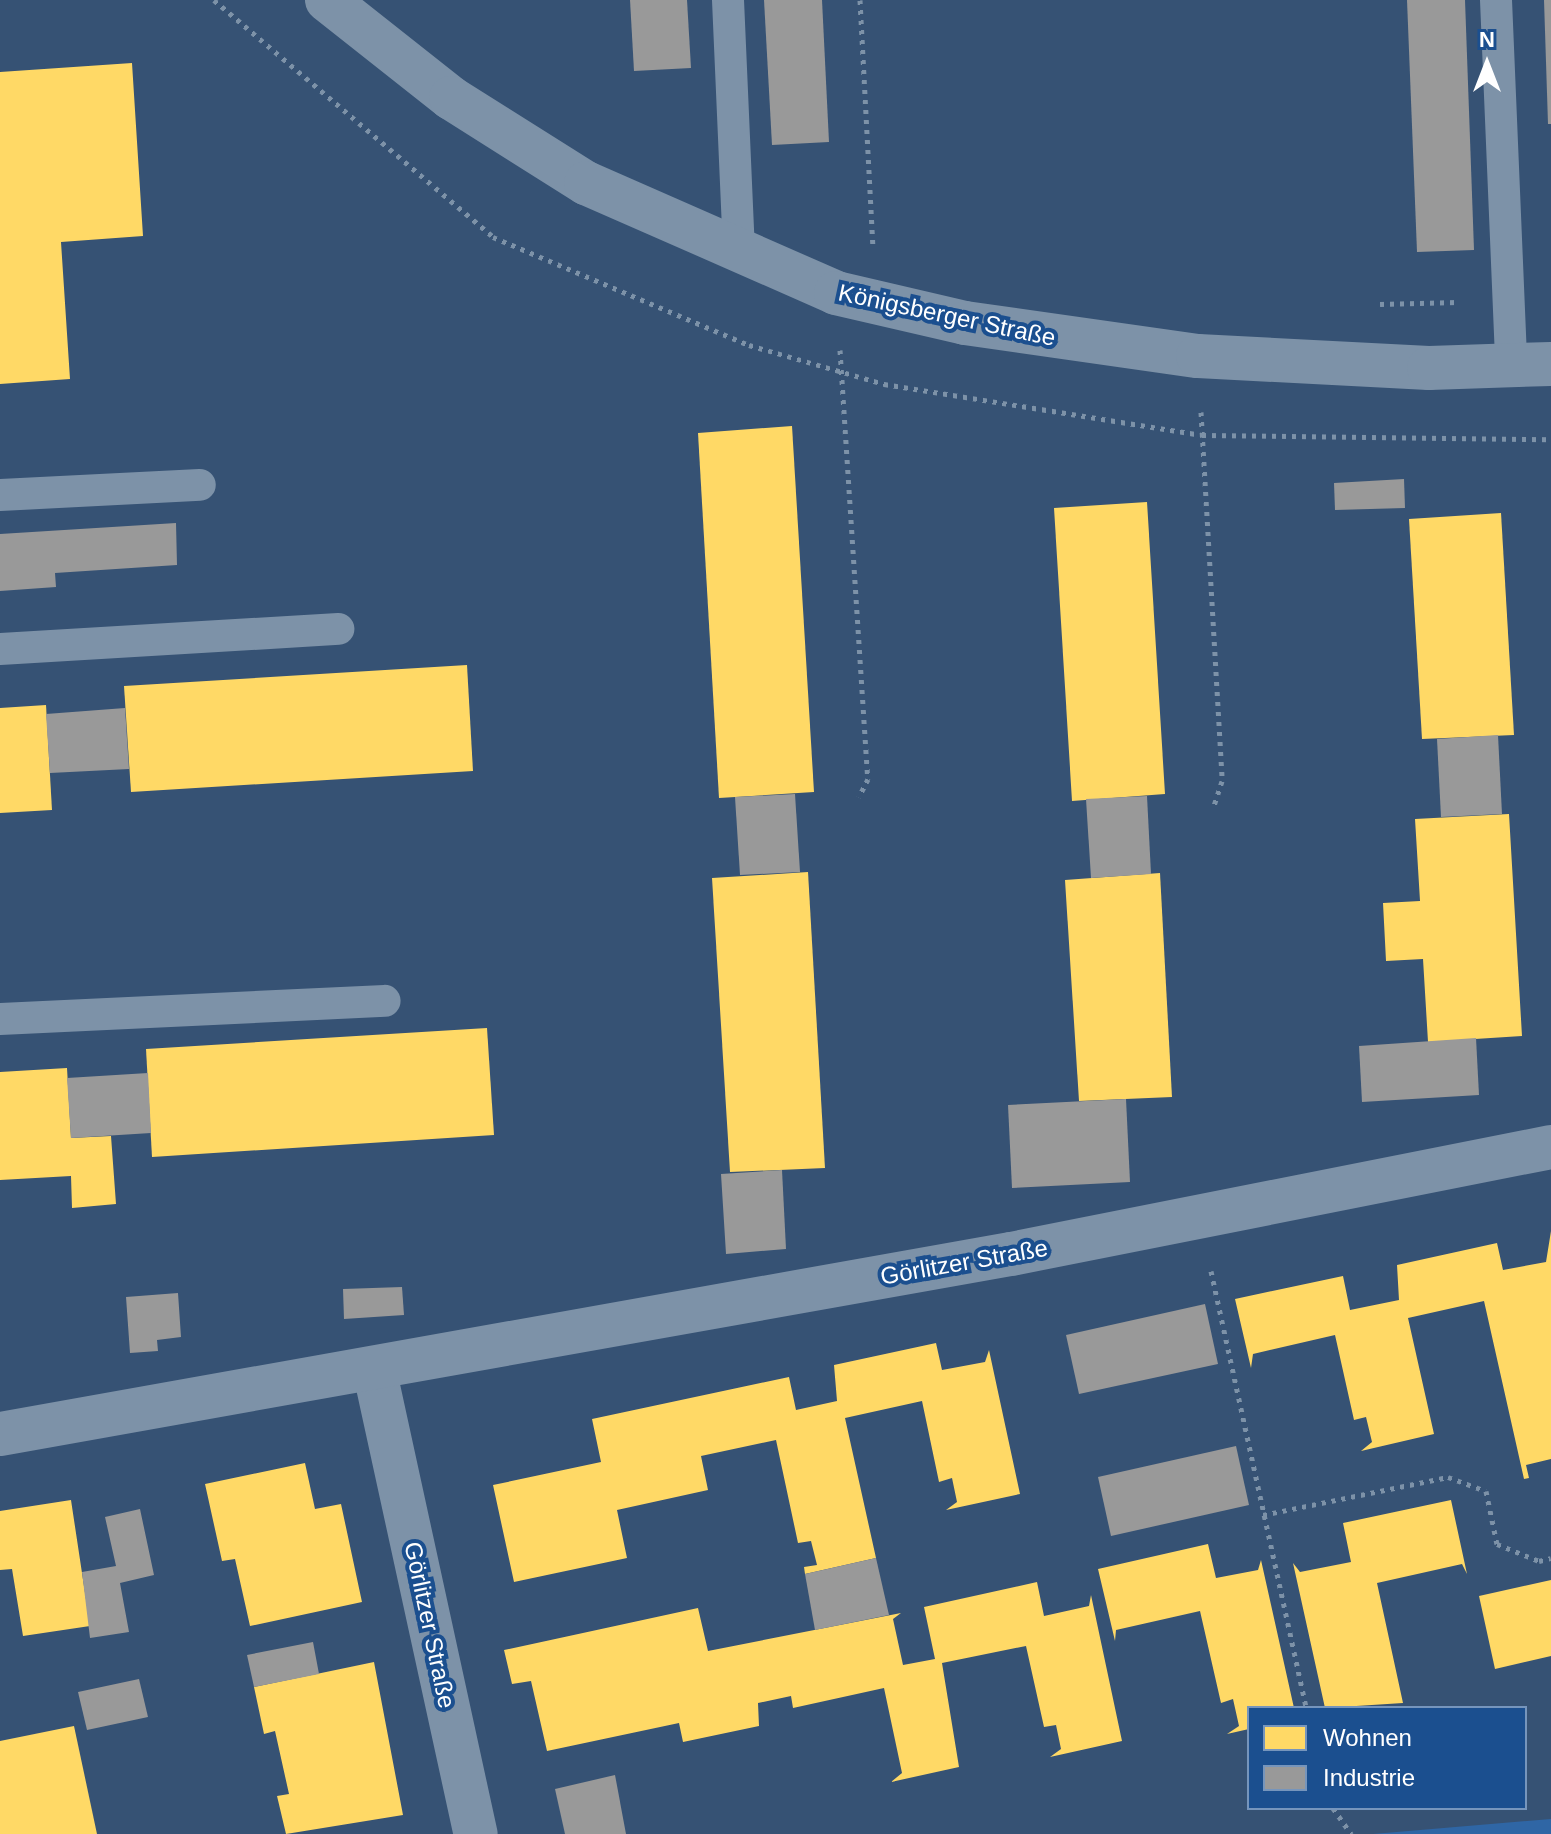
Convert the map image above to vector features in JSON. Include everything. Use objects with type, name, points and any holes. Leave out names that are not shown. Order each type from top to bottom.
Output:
[{"type":"street","name":"Königsberger Straße","points":[[327,0],[521,145],[739,256],[836,293],[878,304],[1198,356],[1413,368],[1531,364]]},
{"type":"street","name":"Görlitzer Straße","points":[[0,1434],[1238,1211],[1551,1147]]},
{"type":"street","name":"Görlitzer Straße","points":[[374,1368],[476,1834]]},
{"type":"lane","points":[[728,0],[739,256]]},
{"type":"lane","points":[[1496,0],[1509,300],[1531,364]]},
{"type":"lane","points":[[0,495],[200,485]]},
{"type":"lane","points":[[0,649],[338,629]]},
{"type":"lane","points":[[0,1019],[385,1001]]},
{"type":"path","points":[[860,0],[878,304]]},
{"type":"path","points":[[860,242],[888,249]]},
{"type":"path","points":[[836,293],[868,779],[859,797]]},
{"type":"path","points":[[1372,305],[1509,300]]},
{"type":"path","points":[[1198,356],[1222,781],[1214,805]]},
{"type":"path","points":[[1238,1211],[1211,1270],[1306,1706]]},
{"type":"path","points":[[1263,1515],[1448,1477],[1486,1491],[1497,1544],[1551,1558]]},
{"type":"path","points":[[1334,1810],[1351,1834]]},
{"type":"shaded area","points":[[1551,1819],[1551,1834],[1373,1834]]},
{"type":"building: Wohnen","points":[[132,63],[143,236],[61,242],[70,379],[0,384],[0,72]]},
{"type":"building: Wohnen","points":[[792,426],[814,792],[719,798],[698,433]]},
{"type":"building: Wohnen","points":[[1147,502],[1165,794],[1072,801],[1054,508]]},
{"type":"building: Wohnen","points":[[1501,513],[1514,735],[1422,739],[1409,519]]},
{"type":"building: Wohnen","points":[[467,665],[473,771],[131,792],[124,686]]},
{"type":"building: Wohnen","points":[[46,705],[52,810],[0,813],[0,708]]},
{"type":"building: Wohnen","points":[[1509,814],[1522,1036],[1428,1042],[1423,959],[1386,961],[1383,903],[1420,901],[1415,819]]},
{"type":"building: Wohnen","points":[[808,872],[825,1168],[730,1172],[712,878]]},
{"type":"building: Wohnen","points":[[1160,873],[1172,1097],[1079,1101],[1065,880]]},
{"type":"building: Wohnen","points":[[487,1028],[494,1135],[152,1157],[146,1049]]},
{"type":"building: Wohnen","points":[[67,1068],[71,1138],[111,1136],[116,1204],[72,1208],[71,1176],[0,1180],[0,1072]]},
{"type":"building: Wohnen","points":[[1551,1231],[1551,1459],[1526,1465],[1529,1478],[1524,1479],[1484,1301],[1408,1318],[1434,1434],[1361,1451],[1372,1442],[1366,1417],[1354,1420],[1335,1335],[1253,1354],[1251,1368],[1235,1299],[1343,1276],[1350,1310],[1399,1300],[1397,1265],[1497,1243],[1503,1270],[1546,1262]]},
{"type":"building: Wohnen","points":[[936,1343],[942,1370],[985,1362],[989,1350],[1020,1494],[946,1510],[957,1502],[952,1478],[939,1482],[922,1401],[845,1418],[876,1558],[805,1574],[804,1567],[817,1565],[811,1541],[798,1543],[776,1440],[701,1456],[708,1490],[617,1510],[627,1558],[514,1582],[493,1485],[601,1462],[592,1419],[789,1377],[796,1410],[837,1401],[834,1365]]},
{"type":"building: Wohnen","points":[[305,1463],[315,1509],[341,1504],[362,1602],[250,1626],[235,1559],[222,1561],[205,1484]]},
{"type":"building: Wohnen","points":[[71,1500],[90,1626],[23,1636],[12,1569],[0,1570],[0,1511]]},
{"type":"building: Wohnen","points":[[1451,1500],[1467,1574],[1462,1564],[1377,1583],[1403,1703],[1325,1706],[1293,1563],[1300,1572],[1351,1562],[1343,1523]]},
{"type":"building: Wohnen","points":[[1208,1544],[1216,1578],[1258,1570],[1261,1560],[1294,1706],[1247,1706],[1247,1729],[1227,1734],[1239,1726],[1233,1699],[1221,1703],[1200,1611],[1116,1630],[1115,1641],[1098,1569]]},
{"type":"building: Wohnen","points":[[1551,1580],[1551,1656],[1495,1669],[1479,1596]]},
{"type":"building: Wohnen","points":[[1037,1582],[1044,1616],[1089,1606],[1091,1595],[1122,1741],[1050,1757],[1061,1749],[1056,1725],[1044,1727],[1026,1646],[942,1663],[959,1767],[891,1782],[902,1773],[884,1688],[793,1708],[791,1696],[758,1703],[759,1726],[683,1742],[679,1723],[547,1751],[531,1681],[512,1684],[504,1650],[698,1608],[708,1651],[901,1613],[893,1619],[903,1665],[935,1659],[924,1607]]},
{"type":"building: Wohnen","points":[[374,1662],[403,1815],[286,1834],[277,1796],[289,1794],[275,1731],[264,1734],[254,1687]]},
{"type":"building: Wohnen","points":[[74,1726],[97,1834],[0,1834],[0,1741]]},
{"type":"building: Industrie","points":[[630,0],[687,0],[691,68],[634,71]]},
{"type":"building: Industrie","points":[[764,0],[822,0],[829,142],[772,145]]},
{"type":"building: Industrie","points":[[1407,0],[1465,0],[1474,250],[1417,252]]},
{"type":"building: Industrie","points":[[1544,0],[1551,0],[1551,124],[1548,124]]},
{"type":"building: Industrie","points":[[1404,479],[1405,508],[1335,510],[1334,483]]},
{"type":"building: Industrie","points":[[176,523],[177,565],[55,573],[56,587],[0,591],[0,534]]},
{"type":"building: Industrie","points":[[125,708],[129,769],[50,773],[46,714]]},
{"type":"building: Industrie","points":[[1498,735],[1502,814],[1441,817],[1437,739]]},
{"type":"building: Industrie","points":[[795,794],[800,872],[740,875],[735,797]]},
{"type":"building: Industrie","points":[[1147,796],[1151,874],[1091,878],[1086,799]]},
{"type":"building: Industrie","points":[[1476,1038],[1479,1095],[1362,1102],[1359,1046]]},
{"type":"building: Industrie","points":[[148,1073],[151,1133],[71,1138],[67,1078]]},
{"type":"building: Industrie","points":[[1126,1099],[1130,1182],[1012,1188],[1008,1105]]},
{"type":"building: Industrie","points":[[782,1170],[786,1249],[726,1254],[721,1174]]},
{"type":"building: Industrie","points":[[402,1287],[404,1315],[344,1319],[343,1289]]},
{"type":"building: Industrie","points":[[178,1293],[181,1337],[157,1340],[158,1351],[130,1353],[126,1297]]},
{"type":"building: Industrie","points":[[1205,1304],[1218,1364],[1079,1394],[1066,1335]]},
{"type":"building: Industrie","points":[[1236,1446],[1249,1505],[1111,1536],[1098,1477]]},
{"type":"building: Industrie","points":[[140,1509],[154,1575],[120,1583],[129,1632],[90,1638],[82,1572],[116,1566],[105,1517]]},
{"type":"building: Industrie","points":[[876,1558],[889,1615],[815,1630],[805,1574]]},
{"type":"building: Industrie","points":[[313,1642],[319,1674],[254,1687],[247,1655]]},
{"type":"building: Industrie","points":[[139,1679],[148,1717],[87,1730],[78,1692]]},
{"type":"building: Industrie","points":[[615,1775],[626,1834],[565,1834],[555,1789]]}]
